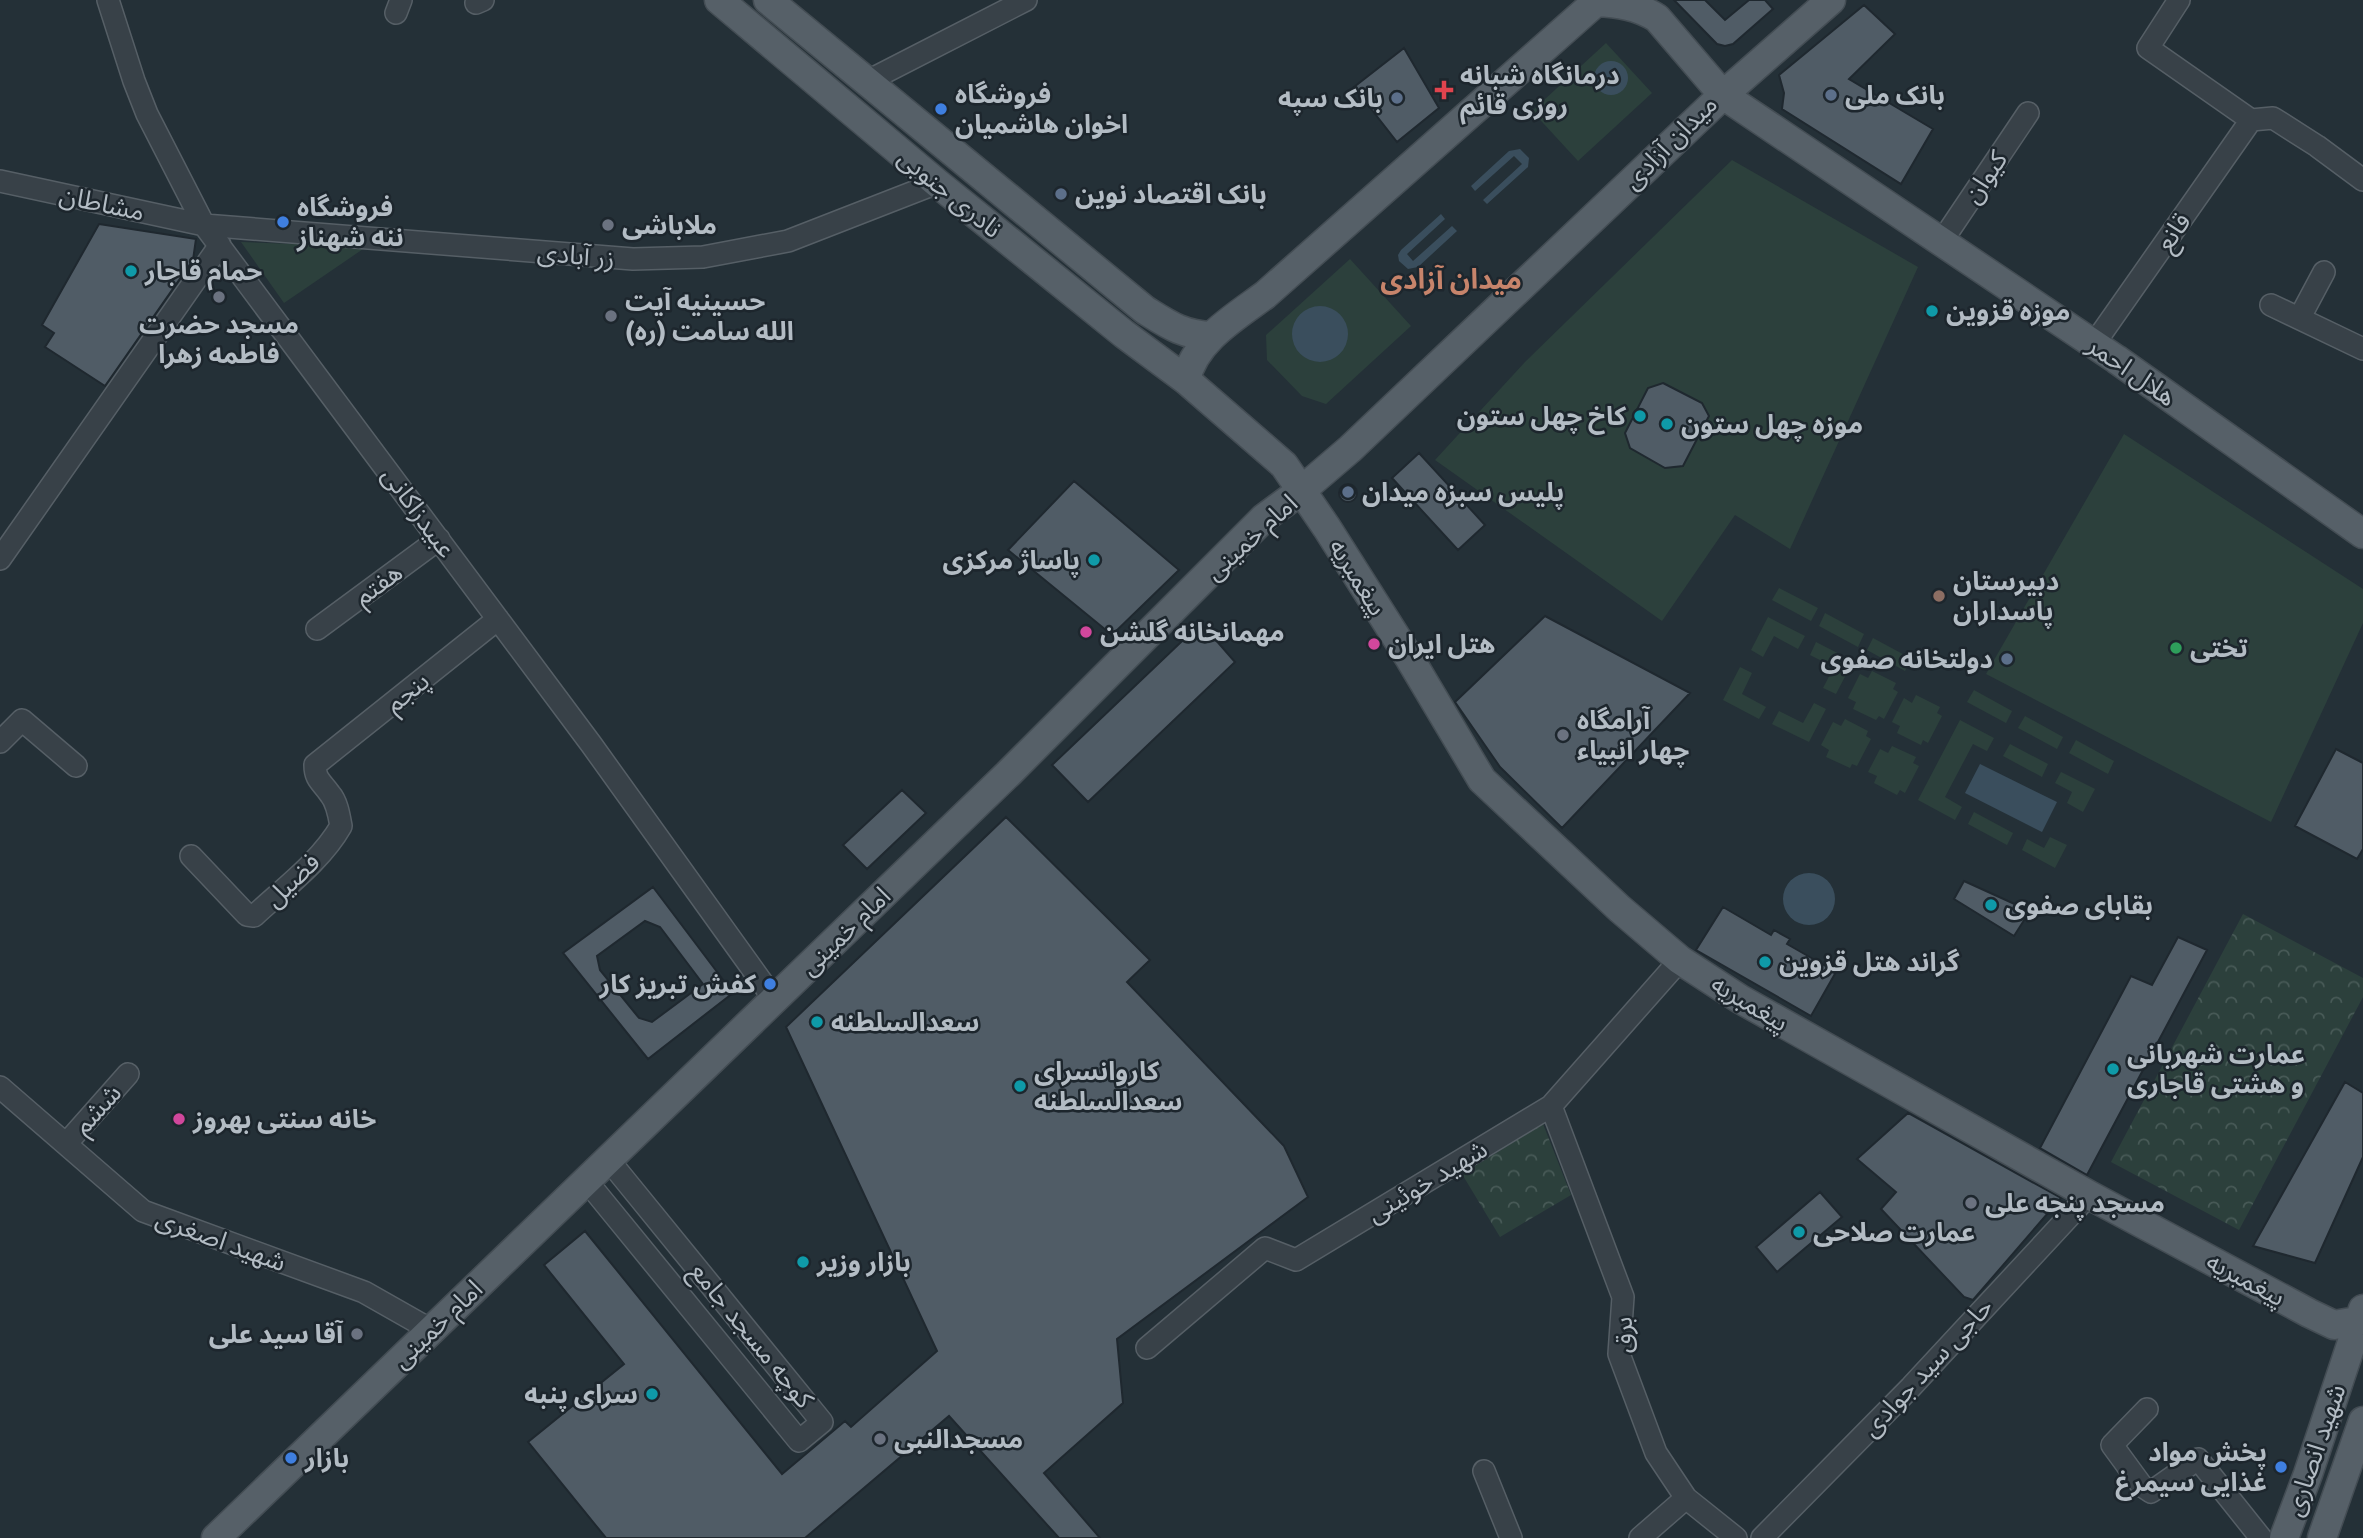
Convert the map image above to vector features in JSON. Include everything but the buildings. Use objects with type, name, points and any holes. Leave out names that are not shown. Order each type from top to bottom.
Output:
[{"type":"main road","name":"نادری جنوبی","points":[[719,0],[937,183],[1124,334],[1177,373]]},
{"type":"main road","name":"نادری جنوبی","points":[[768,0],[1145,310],[1170,326],[1199,334]]},
{"type":"main road","points":[[1723,94],[1831,0]]},
{"type":"main road","name":"میدان آزادی","points":[[1177,373],[1193,360],[1199,334],[1265,295],[1596,2],[1649,9],[1723,94],[1350,449],[1302,490]]},
{"type":"main road","name":"هلال احمر","points":[[1723,94],[2094,344],[2363,534]]},
{"type":"main road","points":[[1177,373],[1284,465],[1302,490]]},
{"type":"main road","name":"پیغمبریه","points":[[1302,490],[1410,659],[1482,780],[1620,909],[1680,960],[1740,999],[2089,1195],[2333,1325],[2362,1316]]},
{"type":"main road","name":"امام خمینی","points":[[216,1538],[1009,773],[1264,518],[1302,490]]},
{"type":"main road","name":"امام خمینی","points":[[233,1538],[1277,533],[1302,490]]},
{"type":"main road","name":"شهید انصاری","points":[[2284,1538],[2362,1316]]},
{"type":"main road","name":"شهید انصاری","points":[[2322,1538],[2363,1421]]},
{"type":"main road","points":[[2308,1474],[2341,1486]]},
{"type":"street","name":"عبیدزاکانی","points":[[108,0],[147,114],[204,225],[498,619],[774,999]]},
{"type":"street","points":[[868,81],[1026,0]]},
{"type":"street","points":[[2179,0],[2148,48],[2251,120],[2273,118],[2363,180]]},
{"type":"street","name":"کیوان","points":[[1942,241],[2028,113]]},
{"type":"street","name":"قانع","points":[[2094,344],[2251,120]]},
{"type":"street","name":"مشاطان","points":[[0,181],[204,225]]},
{"type":"street","name":"زر آبادی","points":[[204,225],[633,259],[703,257],[788,241],[937,183]]},
{"type":"street","points":[[0,559],[220,245]]},
{"type":"street","points":[[2300,317],[2324,272]]},
{"type":"street","points":[[2271,305],[2363,349]]},
{"type":"street","name":"هفتم","points":[[317,629],[439,539]]},
{"type":"street","name":"پنجم","points":[[315,765],[498,619]]},
{"type":"street","points":[[0,742],[22,720],[76,766]]},
{"type":"street","name":"فضیل","points":[[191,856],[247,915],[254,916],[321,853],[334,839],[341,826],[331,794],[315,775],[315,765]]},
{"type":"street","name":"شهید خوئینی","points":[[1147,1348],[1265,1248],[1296,1260],[1551,1106],[1680,960]]},
{"type":"street","name":"ششم","points":[[66,1144],[128,1074]]},
{"type":"street","name":"شهید اصغری","points":[[0,1087],[143,1211],[364,1292],[431,1330]]},
{"type":"street","name":"برق","points":[[1551,1106],[1623,1297],[1619,1354],[1656,1453],[1686,1498],[1736,1538]]},
{"type":"street","name":"کوچه مسجد جامع","points":[[594,1190],[799,1441],[822,1422],[616,1169]]},
{"type":"street","name":"حاجی سید جوادی","points":[[1762,1538],[1911,1387],[2089,1195]]},
{"type":"street","points":[[2147,1409],[2112,1445],[2142,1486],[2151,1492],[2198,1459],[2261,1538]]},
{"type":"street","points":[[1484,1471],[1511,1538]]},
{"type":"street","points":[[1640,1538],[1686,1498]]},
{"type":"green space","points":[[1606,43],[1652,93],[1578,161],[1532,111]]},
{"type":"green space","points":[[1732,160],[1918,267],[1790,549],[1735,515],[1662,621],[1435,460],[1525,362]]},
{"type":"green space","points":[[241,242],[366,247],[284,303]]},
{"type":"green space","points":[[1350,259],[1411,326],[1326,404],[1302,396],[1267,360],[1266,335]]},
{"type":"green space","name":"تختی","points":[[2124,434],[2363,589],[2363,623],[2271,822],[1986,674]]},
{"type":"green space","points":[[1779,588],[1818,608],[1811,621],[1772,600]]},
{"type":"green space","points":[[1825,613],[1864,634],[1858,647],[1819,626]]},
{"type":"green space","points":[[1768,617],[1805,636],[1798,649],[1774,636],[1763,657],[1751,650]]},
{"type":"green space","points":[[1873,638],[1912,659],[1905,671],[1867,650]]},
{"type":"green space","points":[[1816,642],[1853,661],[1836,694],[1823,688],[1834,667],[1810,655]]},
{"type":"green space","points":[[1740,667],[1752,673],[1742,694],[1766,707],[1759,719],[1723,700]]},
{"type":"green space","points":[[1872,671],[1896,683],[1893,689],[1898,692],[1884,719],[1879,716],[1876,720],[1853,709],[1856,702],[1848,698],[1860,674],[1868,678]]},
{"type":"green space","points":[[1974,690],[2012,711],[2006,723],[1967,702]]},
{"type":"green space","points":[[1916,695],[1940,707],[1937,713],[1942,716],[1928,743],[1923,740],[1921,745],[1897,733],[1900,726],[1892,722],[1904,698],[1912,703]]},
{"type":"green space","points":[[1814,703],[1826,709],[1809,742],[1772,724],[1779,711],[1803,723]]},
{"type":"green space","points":[[2025,716],[2063,737],[2057,749],[2018,728]]},
{"type":"green space","points":[[1845,719],[1868,731],[1866,736],[1871,739],[1857,766],[1852,764],[1850,768],[1826,757],[1829,750],[1821,745],[1833,722],[1841,726]]},
{"type":"green space","points":[[1960,720],[1994,738],[1987,751],[1973,744],[1945,797],[1962,807],[1955,820],[1918,800]]},
{"type":"green space","points":[[2076,740],[2114,761],[2108,774],[2069,753]]},
{"type":"green space","points":[[2010,744],[2048,764],[2042,777],[2003,756]]},
{"type":"green space","points":[[1892,746],[1916,757],[1913,763],[1919,766],[1905,793],[1900,790],[1897,795],[1874,783],[1877,776],[1868,772],[1880,749],[1888,753]]},
{"type":"green space","points":[[2061,772],[2095,789],[2083,812],[2067,803],[2072,792],[2055,783]]},
{"type":"green space","points":[[1974,812],[2013,833],[2007,845],[1968,824]]},
{"type":"green space","points":[[2050,837],[2067,845],[2055,868],[2022,850],[2027,839],[2044,848]]},
{"type":"green space","points":[[2243,914],[2363,978],[2363,997],[2239,1230],[2111,1162]]},
{"type":"green space","points":[[1543,1124],[1571,1195],[1500,1237],[1462,1174]]},
{"type":"water","points":[[1611,61],[1623,66],[1628,78],[1623,90],[1611,95],[1599,90],[1594,78],[1599,66]]},
{"type":"water","points":[[1520,149],[1529,158],[1528,167],[1487,204],[1483,200],[1522,164],[1514,156],[1475,191],[1471,186],[1509,151]]},
{"type":"water","points":[[1441,214],[1445,219],[1407,254],[1413,261],[1452,226],[1457,231],[1418,267],[1408,269],[1399,261],[1401,250]]},
{"type":"water","points":[[1320,306],[1331,308],[1340,314],[1346,323],[1346,345],[1340,354],[1331,360],[1320,362],[1309,360],[1300,354],[1294,345],[1292,334],[1294,323],[1300,314],[1309,308]]},
{"type":"water","points":[[1980,764],[2057,802],[2042,832],[1965,793]]},
{"type":"water","points":[[1809,873],[1819,875],[1827,881],[1833,889],[1833,909],[1827,917],[1819,923],[1809,925],[1799,923],[1791,917],[1785,909],[1783,899],[1785,889],[1791,881],[1799,875]]},
{"type":"place","name":"درمانگاه شبانه روزی قائم","points":[[1444,90]]},
{"type":"place","name":"بانک ملی","points":[[1831,95]]},
{"type":"place","name":"بانک سپه","points":[[1397,98]]},
{"type":"place","name":"فروشگاه اخوان هاشمیان","points":[[941,109]]},
{"type":"place","name":"بانک اقتصاد نوین","points":[[1061,194]]},
{"type":"place","name":"فروشگاه ننه شهناز","points":[[283,222]]},
{"type":"place","name":"ملاباشی","points":[[608,225]]},
{"type":"place","name":"حمام قاجار","points":[[131,271]]},
{"type":"place","name":"مسجد حضرت فاطمه زهرا","points":[[219,297]]},
{"type":"place","name":"موزه قزوین","points":[[1932,311]]},
{"type":"place","name":"حسینیه آیت الله سامت (ره)","points":[[611,316]]},
{"type":"place","name":"کاخ چهل ستون","points":[[1640,416]]},
{"type":"place","name":"موزه چهل ستون","points":[[1667,424]]},
{"type":"place","name":"پلیس سبزه میدان","points":[[1348,492]]},
{"type":"place","name":"پاساژ مرکزی","points":[[1094,560]]},
{"type":"place","name":"دبیرستان پاسداران","points":[[1939,596]]},
{"type":"place","name":"مهمانخانه گلشن","points":[[1086,632]]},
{"type":"place","name":"هتل ایران","points":[[1374,644]]},
{"type":"place","name":"تختی","points":[[2176,648]]},
{"type":"place","name":"دولتخانه صفوی","points":[[2007,659]]},
{"type":"place","name":"آرامگاه چهار انبیاء","points":[[1563,735]]},
{"type":"place","name":"بقابای صفوی","points":[[1991,905]]},
{"type":"place","name":"گراند هتل قزوین","points":[[1765,962]]},
{"type":"place","name":"کفش تبریز کار","points":[[770,984]]},
{"type":"place","name":"سعدالسلطنه","points":[[817,1022]]},
{"type":"place","name":"عمارت شهربانی و هشتی قاجاری","points":[[2113,1069]]},
{"type":"place","name":"کاروانسرای سعدالسلطنه","points":[[1020,1086]]},
{"type":"place","name":"خانه سنتی بهروز","points":[[179,1119]]},
{"type":"place","name":"مسجد پنجه علی","points":[[1971,1203]]},
{"type":"place","name":"عمارت صلاحی","points":[[1799,1232]]},
{"type":"place","name":"بازار وزیر","points":[[803,1262]]},
{"type":"place","name":"آقا سید علی","points":[[357,1334]]},
{"type":"place","name":"سرای پنبه","points":[[652,1394]]},
{"type":"place","name":"مسجدالنبی","points":[[880,1439]]},
{"type":"place","name":"بازار","points":[[291,1458]]},
{"type":"place","name":"پخش مواد غذایی سیمرغ","points":[[2281,1467]]},
{"type":"district","name":"میدان آزادی","points":[[1451,279]]}]
